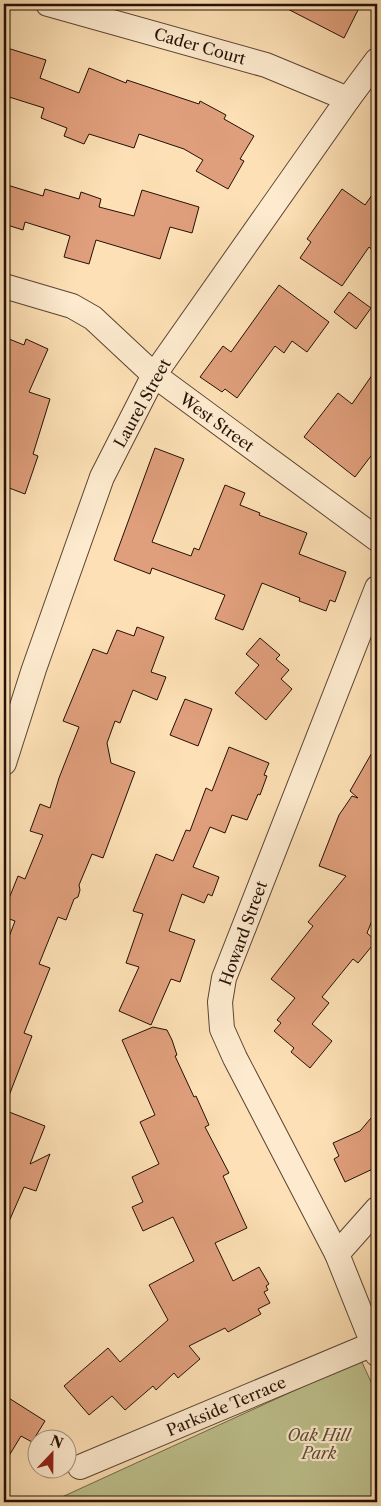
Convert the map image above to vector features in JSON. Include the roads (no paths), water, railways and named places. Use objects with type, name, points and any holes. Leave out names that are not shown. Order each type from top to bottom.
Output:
[{"type":"street","name":"Cader Court","points":[[48,4],[266,65],[348,99]]},
{"type":"street","name":"Laurel Street","points":[[4,763],[34,669],[102,477],[154,376],[377,60]]},
{"type":"street","name":"West Street","points":[[4,286],[72,306],[93,318],[154,376],[377,539]]},
{"type":"street","name":"Howard Street","points":[[376,1347],[336,1254],[235,1058],[222,1029],[220,1002],[224,978],[377,588]]},
{"type":"street","points":[[336,1254],[377,1209]]},
{"type":"street","name":"Parkside Terrace","points":[[80,1467],[376,1347]]},
{"type":"park label","name":"Oak Hill Park","points":[[319,1444]]}]
